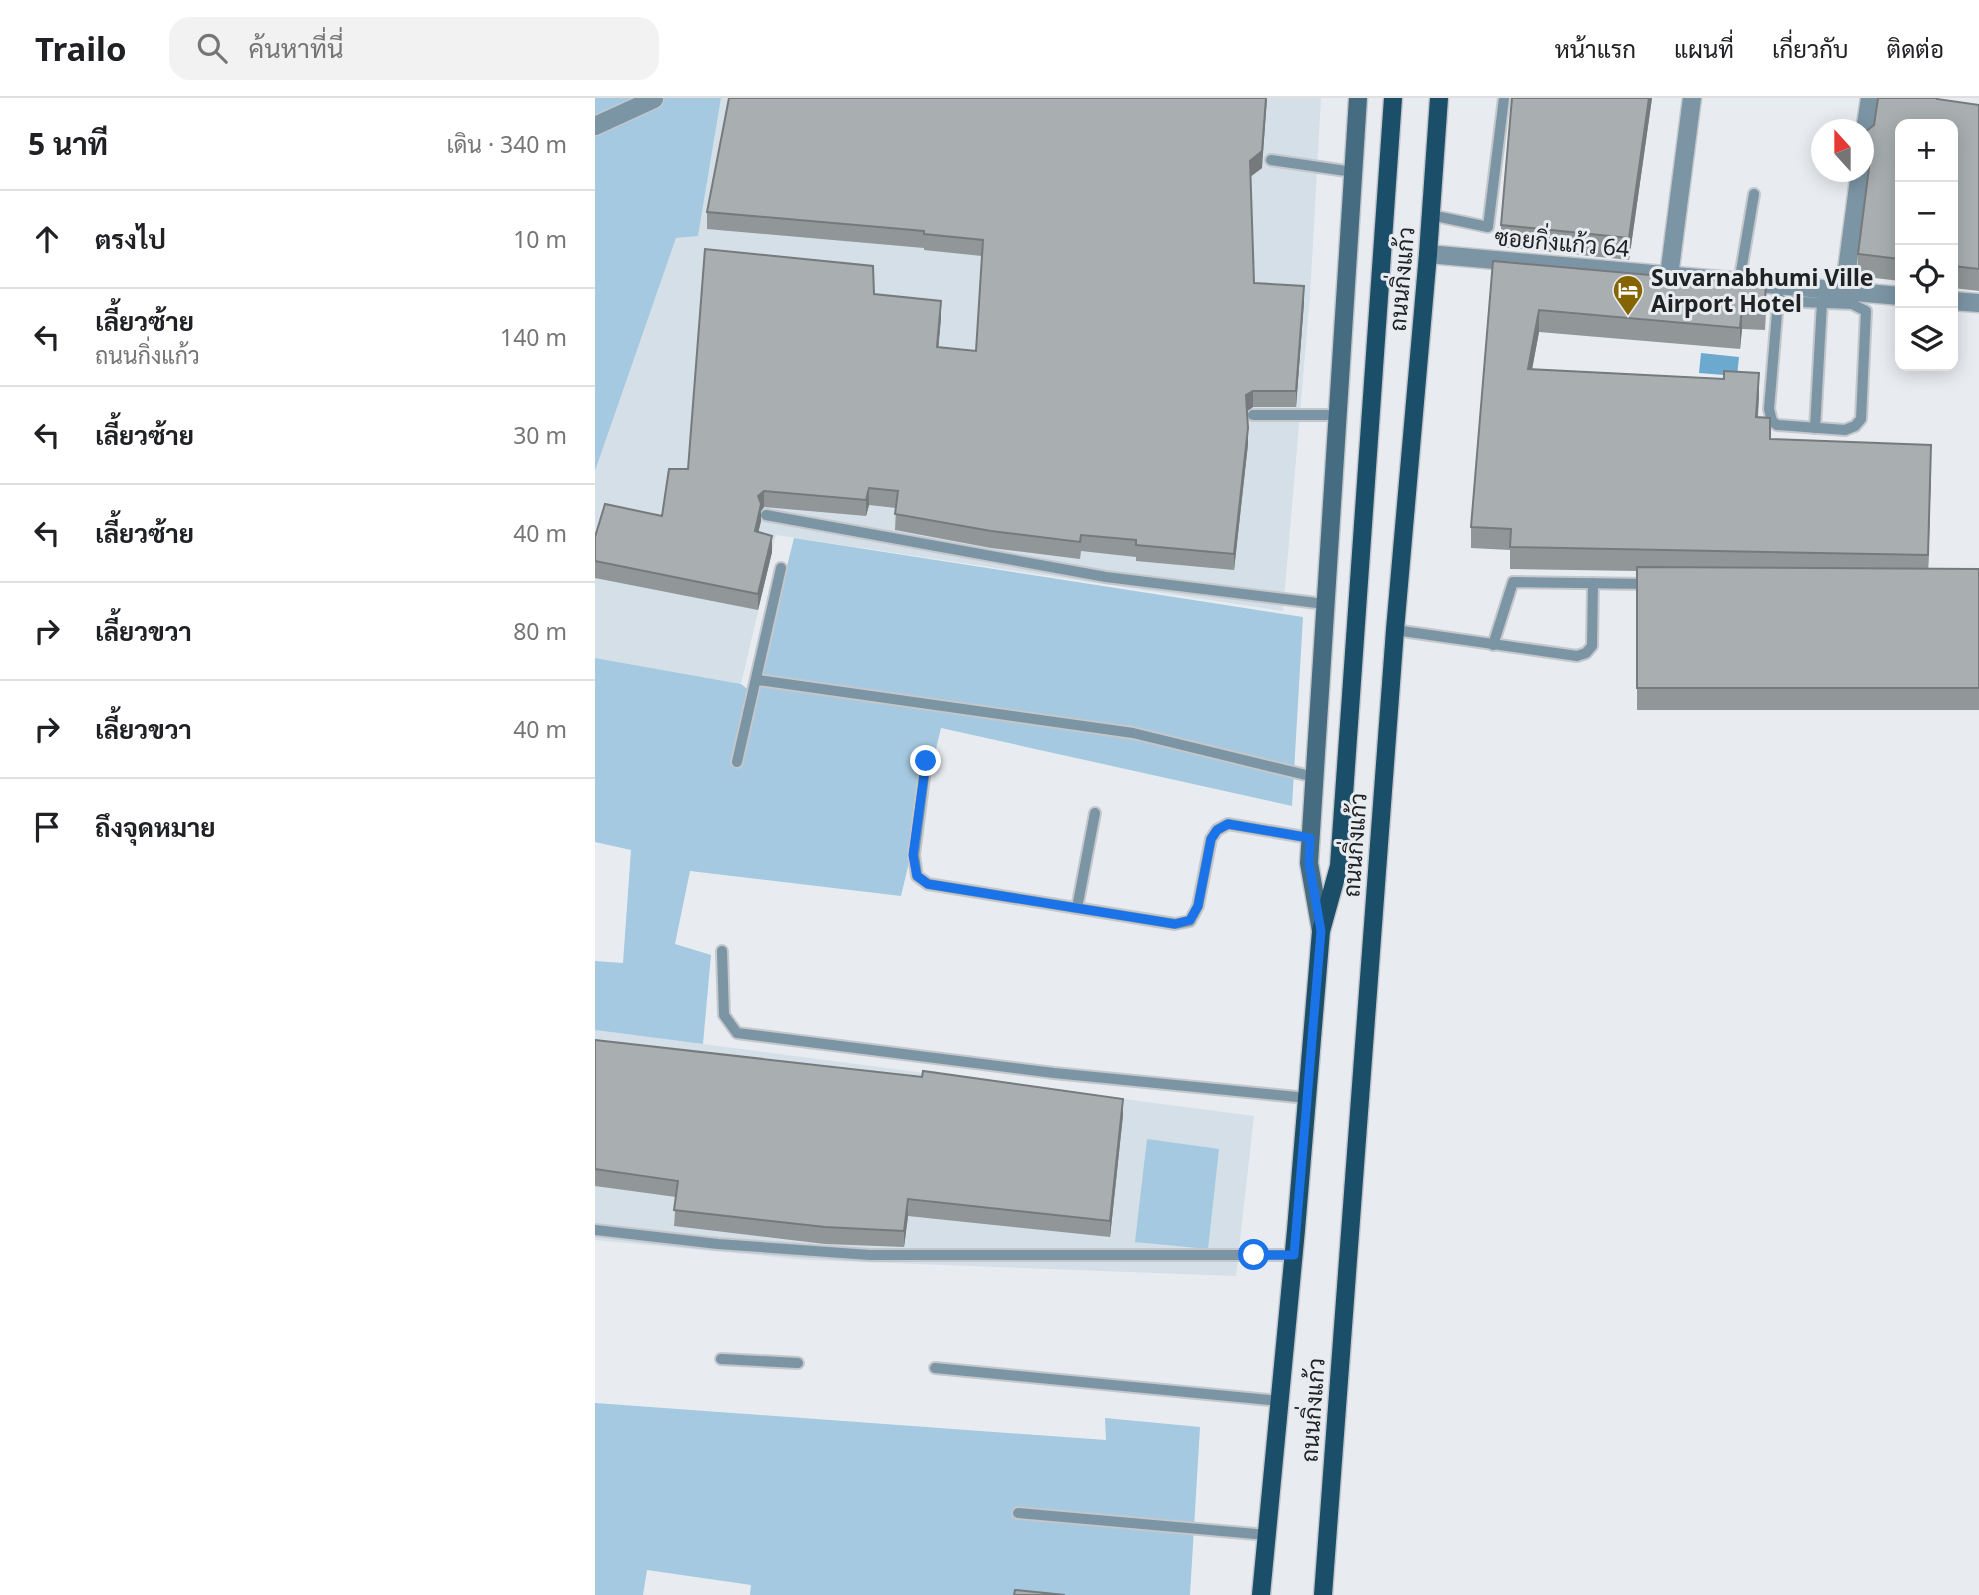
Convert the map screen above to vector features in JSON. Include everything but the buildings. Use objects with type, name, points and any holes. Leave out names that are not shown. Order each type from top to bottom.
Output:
[{"type":"main road","name":"ถนนกิ่งแก้ว","points":[[1321,931],[1309,863],[1310,838],[1358,98]]},
{"type":"main road","name":"ถนนกิ่งแก้ว","points":[[1261,1595],[1294,1255],[1321,931],[1339,866],[1393,98]]},
{"type":"main road","name":"ถนนกิ่งแก้ว","points":[[1322,1595],[1395,630],[1429,254],[1439,98]]},
{"type":"street","points":[[1669,276],[1692,98]]},
{"type":"street","points":[[1867,119],[1870,98]]},
{"type":"street","points":[[595,126],[654,99]]},
{"type":"street","points":[[1844,292],[1859,182]]},
{"type":"street","name":"ซอยกิ่งแก้ว 64","points":[[1429,254],[1739,283],[1779,293],[1844,292],[1895,296]]},
{"type":"street","points":[[1958,301],[1979,303]]},
{"type":"lane","points":[[1431,215],[1488,227],[1504,98]]},
{"type":"lane","points":[[1271,160],[1353,172]]},
{"type":"lane","points":[[1739,283],[1754,194]]},
{"type":"lane","points":[[1779,293],[1860,306],[1866,311],[1861,419],[1854,426],[1845,430],[1777,425],[1772,421],[1769,409],[1779,293]]},
{"type":"lane","points":[[1815,428],[1822,302]]},
{"type":"lane","points":[[1253,415],[1339,415]]},
{"type":"lane","points":[[766,515],[1106,577],[1325,604]]},
{"type":"lane","points":[[737,762],[758,680],[781,568]]},
{"type":"lane","points":[[1493,645],[1513,582],[1663,584]]},
{"type":"lane","points":[[1395,630],[1577,656],[1586,653],[1592,646],[1593,583]]},
{"type":"lane","points":[[758,680],[1133,733],[1314,777]]},
{"type":"lane","points":[[926,761],[913,855],[917,876],[928,884],[1175,924],[1190,920],[1198,906],[1211,839],[1217,830],[1228,824],[1310,838]]},
{"type":"lane","points":[[1076,908],[1095,813]]},
{"type":"lane","points":[[722,951],[724,1015],[737,1033],[1054,1073],[1307,1098]]},
{"type":"lane","points":[[595,1230],[718,1244],[870,1255],[1294,1255]]},
{"type":"lane","points":[[721,1359],[799,1363]]},
{"type":"lane","points":[[935,1368],[1280,1402]]},
{"type":"lane","points":[[1018,1513],[1267,1535]]},
{"type":"shaded area","points":[[595,98],[721,98],[698,236],[676,238],[595,471]]},
{"type":"shaded area","points":[[721,98],[1321,98],[1310,296],[1283,611],[776,535],[741,684],[595,658],[595,471],[676,238],[698,236]]},
{"type":"shaded area","points":[[1701,353],[1739,357],[1737,376],[1699,373]]},
{"type":"shaded area","points":[[794,538],[1303,617],[1292,806],[941,728],[901,896],[690,871],[675,944],[711,955],[703,1044],[595,1030],[595,961],[623,963],[631,850],[595,842],[595,658],[741,684],[755,695]]},
{"type":"shaded area","points":[[595,1030],[1254,1116],[1236,1276],[808,1260],[595,1240]]},
{"type":"shaded area","points":[[1147,1139],[1219,1149],[1208,1249],[1135,1242]]},
{"type":"shaded area","points":[[595,1403],[1106,1440],[1105,1418],[1200,1427],[1190,1595],[750,1595],[751,1585],[647,1570],[643,1595],[595,1595]]},
{"type":"place","name":"Suvarnabhumi Ville Airport Hotel","points":[[1628,317]]},
{"type":"route","points":[[926,761],[913,855],[917,876],[928,884],[1175,924],[1190,920],[1198,906],[1211,839],[1217,830],[1228,824],[1310,838],[1309,863],[1321,931],[1294,1255],[1254,1255]]}]
